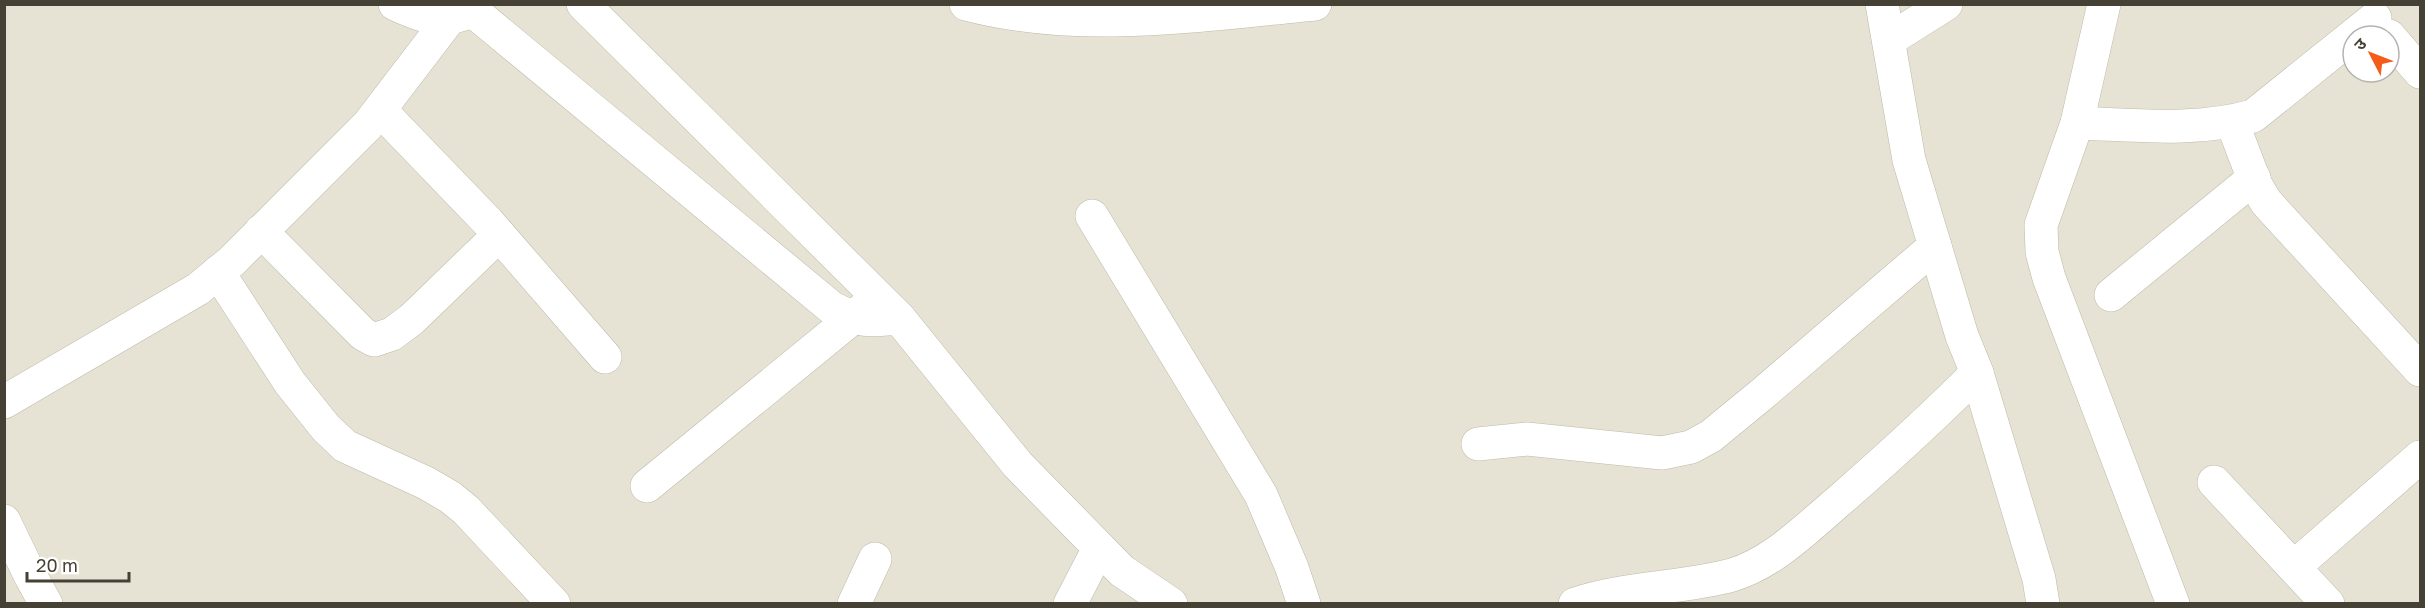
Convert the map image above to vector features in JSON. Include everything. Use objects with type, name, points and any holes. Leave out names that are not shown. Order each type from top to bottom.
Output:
[{"type":"street","points":[[395,4],[424,18],[469,12],[832,308],[852,319]]},
{"type":"street","points":[[583,4],[888,307],[1018,465],[1122,572],[1171,603]]},
{"type":"street","points":[[966,4],[1006,14],[1129,21],[1315,4]]},
{"type":"street","points":[[1882,4],[1909,160],[1962,336],[1977,373],[2039,579],[2043,603]]},
{"type":"street","points":[[1889,40],[1946,4]]},
{"type":"street","points":[[2104,4],[2078,123],[2042,225],[2042,252],[2049,278],[2173,603]]},
{"type":"street","points":[[4,402],[198,289],[369,125],[469,12]]},
{"type":"street","points":[[2401,49],[2421,72]]},
{"type":"street","points":[[2078,123],[2165,126],[2232,122],[2253,116],[2341,52]]},
{"type":"street","points":[[380,110],[500,235],[605,357]]},
{"type":"street","points":[[2232,122],[2266,202],[2421,370]]},
{"type":"street","points":[[2111,295],[2254,178]]},
{"type":"street","points":[[1092,216],[1261,495],[1304,603]]},
{"type":"street","points":[[261,231],[363,334],[374,340],[392,334],[412,319],[500,235]]},
{"type":"street","points":[[1478,444],[1527,439],[1662,453],[1691,447],[1712,436],[1935,246]]},
{"type":"street","points":[[218,272],[290,383],[326,428],[345,446],[426,483],[450,497],[466,510],[554,603]]},
{"type":"street","points":[[647,486],[852,319],[888,307]]},
{"type":"street","points":[[1575,603],[1657,595],[1694,582],[1734,574],[1768,557],[1798,536],[1917,433],[1977,373]]},
{"type":"street","points":[[2294,567],[2421,457]]},
{"type":"street","points":[[2214,482],[2328,603]]},
{"type":"street","points":[[4,521],[46,603]]},
{"type":"street","points":[[1070,603],[1099,548]]},
{"type":"street","points":[[854,603],[875,559]]},
{"type":"shaded area","points":[[5,5],[2420,5],[2420,603],[5,603]]}]
